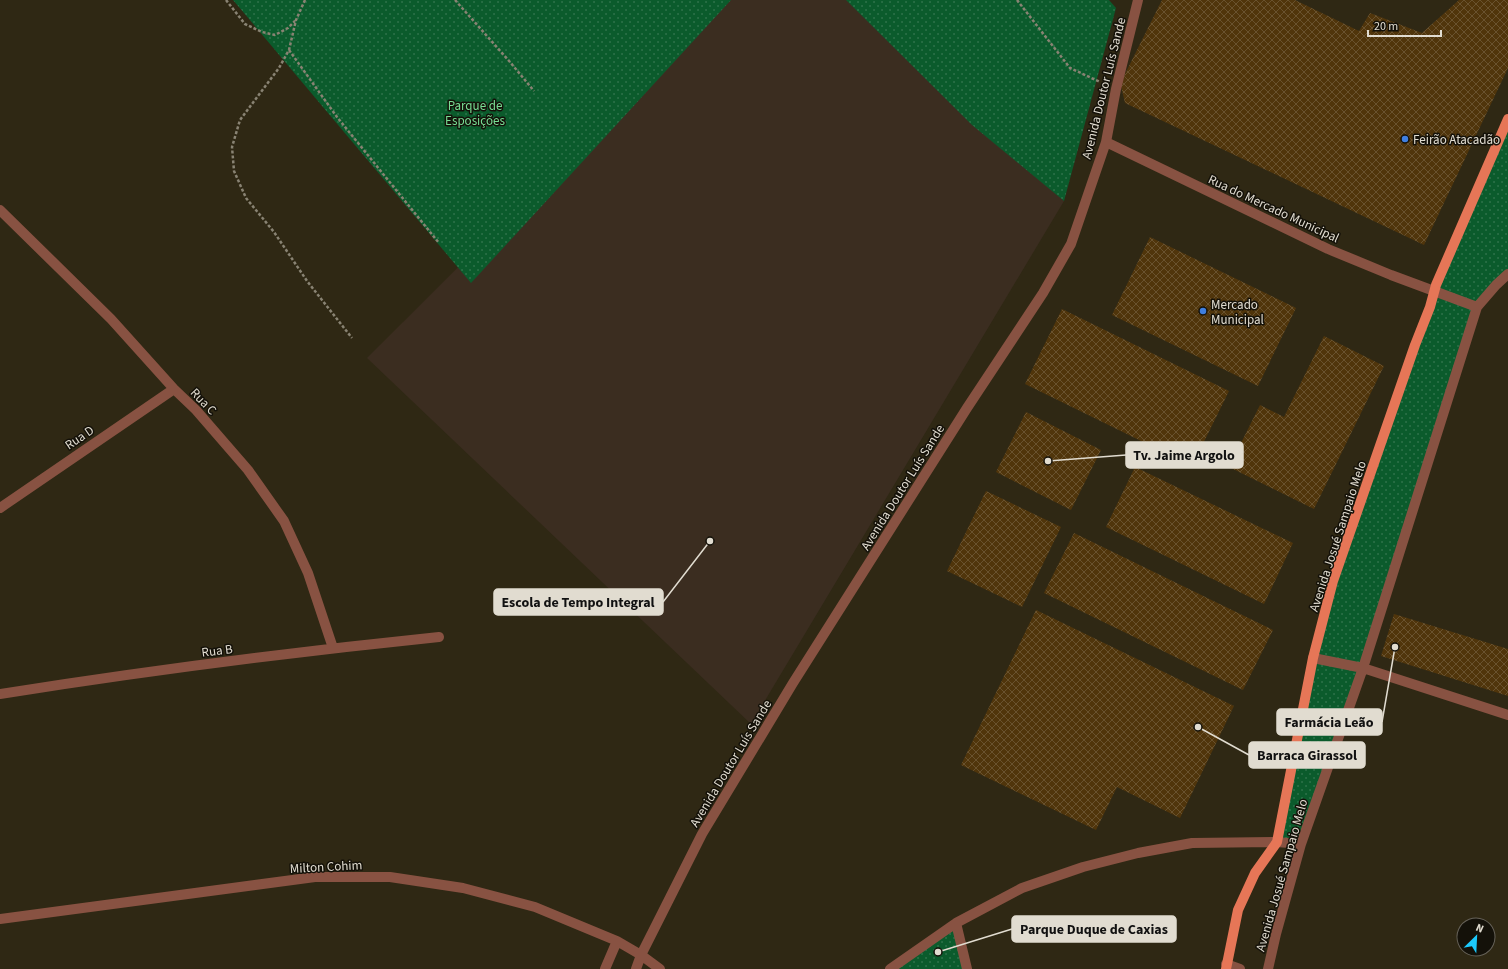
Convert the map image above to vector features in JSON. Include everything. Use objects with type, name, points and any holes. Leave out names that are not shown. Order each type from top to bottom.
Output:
[{"type":"main road","name":"Avenida Josué Sampaio Melo","points":[[1226,967],[1238,910],[1255,873],[1278,842],[1313,658],[1333,581],[1435,291],[1456,237],[1508,119]]},
{"type":"street","name":"Avenida Doutor Luís Sande","points":[[636,969],[641,955],[702,834],[794,683],[963,415],[1043,293],[1071,244],[1106,142],[1116,90],[1138,0]]},
{"type":"street","name":"Rua do Mercado Municipal","points":[[1106,142],[1328,249],[1477,307]]},
{"type":"street","name":"Rua C","points":[[0,210],[111,319],[174,389],[196,410],[248,470],[284,521],[308,573],[333,648]]},
{"type":"street","name":"Avenida Josué Sampaio Melo","points":[[1268,969],[1301,844],[1362,668],[1477,307],[1496,285],[1508,274]]},
{"type":"street","name":"Rua D","points":[[0,508],[174,389]]},
{"type":"street","name":"Rua B","points":[[0,694],[121,675],[333,648],[439,637]]},
{"type":"street","points":[[1313,658],[1362,668],[1508,715]]},
{"type":"street","points":[[890,969],[956,924],[1022,888],[1083,867],[1138,853],[1192,843],[1278,842],[1301,844]]},
{"type":"street","name":"Milton Cohim","points":[[0,918],[315,877],[390,877],[463,888],[535,907],[617,941],[641,955],[660,969]]},
{"type":"street","points":[[956,924],[966,969]]},
{"type":"street","points":[[605,969],[617,941]]},
{"type":"street","points":[[1226,967],[1240,969]]},
{"type":"path","points":[[226,0],[245,24],[262,32],[275,35],[288,28],[296,20]]},
{"type":"path","points":[[305,0],[296,20],[289,50],[279,68],[240,120],[232,147],[234,170],[246,198],[274,232],[307,281],[352,338]]},
{"type":"path","points":[[455,0],[534,91]]},
{"type":"path","points":[[1017,0],[1070,68],[1116,90]]},
{"type":"path","points":[[289,50],[337,117],[439,242]]},
{"type":"shaded area","points":[[726,0],[850,0],[1064,201],[751,724],[367,358]]},
{"type":"green space","name":"Parque de Esposições","points":[[233,0],[731,0],[471,283]]},
{"type":"green space","points":[[846,0],[1109,0],[1116,8],[1064,201],[972,125]]},
{"type":"green space","points":[[1508,123],[1508,274],[1478,307],[1436,291]]},
{"type":"green space","points":[[1443,296],[1477,308],[1301,844],[1278,842],[1325,611],[1432,298]]},
{"type":"green space","points":[[955,925],[966,969],[891,969]]},
{"type":"building","points":[[1162,0],[1295,0],[1359,31],[1370,13],[1422,33],[1459,0],[1508,0],[1508,68],[1424,245],[1125,103],[1121,86],[1125,74]]},
{"type":"building","points":[[1150,237],[1296,308],[1258,386],[1112,315]]},
{"type":"building","points":[[1062,309],[1229,391],[1192,466],[1025,384]]},
{"type":"building","points":[[1324,336],[1384,366],[1314,509],[1229,467],[1260,405],[1284,417]]},
{"type":"building","points":[[1026,412],[1101,450],[1071,510],[996,472]]},
{"type":"building","points":[[1135,467],[1293,543],[1264,604],[1106,527]]},
{"type":"building","points":[[986,491],[1061,527],[1022,607],[947,571]]},
{"type":"building","points":[[1074,533],[1273,630],[1243,690],[1044,593]]},
{"type":"building","points":[[1036,610],[1234,706],[1180,818],[1117,787],[1096,830],[961,765]]},
{"type":"building","points":[[1394,614],[1508,649],[1508,696],[1381,656]]},
{"type":"place","name":"Feirão Atacadão","points":[[1405,139]]},
{"type":"place","name":"Mercado Municipal","points":[[1203,311]]},
{"type":"place","name":"Tv. Jaime Argolo","points":[[1048,461]]},
{"type":"place","name":"Escola de Tempo Integral","points":[[710,541]]},
{"type":"place","name":"Farmácia Leão","points":[[1395,647]]},
{"type":"place","name":"Barraca Girassol","points":[[1198,727]]},
{"type":"place","name":"Parque Duque de Caxias","points":[[938,952]]}]
